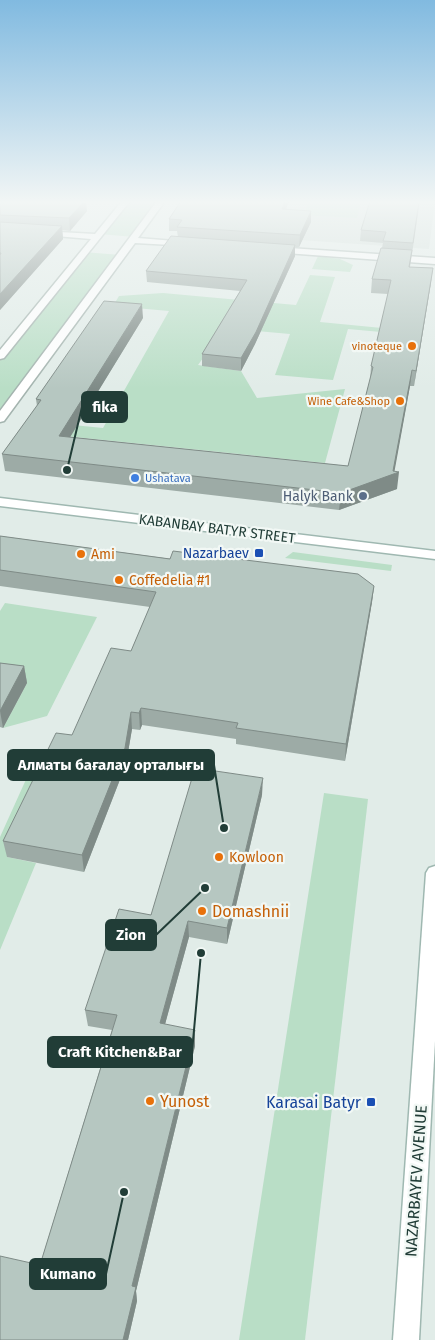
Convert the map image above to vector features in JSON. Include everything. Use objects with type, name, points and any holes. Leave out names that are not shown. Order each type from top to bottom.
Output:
[{"type":"street","points":[[0,356],[75,264]]},
{"type":"street","points":[[0,419],[116,264]]},
{"type":"street","points":[[365,264],[435,270]]},
{"type":"street","name":"KABANBAY BATYR STREET","points":[[0,502],[435,554]]},
{"type":"street","name":"NAZARBAYEV AVENUE","points":[[406,1340],[435,873]]},
{"type":"green space","points":[[74,264],[115,264],[0,419],[0,357]]},
{"type":"green space","points":[[315,264],[353,265],[350,272],[312,269]]},
{"type":"green space","points":[[310,275],[335,277],[320,322],[382,328],[381,332],[348,329],[333,380],[275,375],[290,334],[225,328],[198,365],[241,371],[257,398],[345,389],[325,463],[26,432],[33,421],[103,428],[169,311],[113,306],[119,296],[163,293],[296,305]]},
{"type":"green space","points":[[293,552],[392,565],[391,571],[285,558]]},
{"type":"green space","points":[[5,603],[97,617],[47,716],[3,728],[27,683],[0,679],[0,611]]},
{"type":"green space","points":[[58,750],[7,857],[36,863],[0,950],[0,837],[33,764]]},
{"type":"green space","points":[[324,793],[368,799],[305,1340],[239,1340]]},
{"type":"building","points":[[0,264],[28,264],[0,294]]},
{"type":"building","points":[[151,264],[287,264],[256,332],[241,358],[202,354],[247,280],[146,271]]},
{"type":"building","points":[[376,264],[410,264],[409,267],[433,268],[416,371],[412,370],[393,471],[399,472],[341,493],[2,454],[41,400],[36,399],[104,301],[142,304],[59,436],[348,466],[373,367],[371,366],[391,280],[372,279]]},
{"type":"building","points":[[0,536],[170,559],[173,551],[358,574],[374,586],[346,744],[236,728],[238,723],[141,708],[139,713],[131,712],[125,748],[82,855],[3,841],[56,733],[72,735],[111,648],[131,651],[156,592],[0,570]]},
{"type":"building","points":[[0,663],[24,666],[0,711]]},
{"type":"building","points":[[195,768],[263,778],[227,928],[188,921],[160,1023],[195,1030],[132,1286],[136,1287],[123,1340],[0,1340],[0,1256],[40,1265],[117,1015],[85,1010],[119,909],[151,915]]},
{"type":"place","name":"vinoteque","points":[[412,346]]},
{"type":"place","name":"Wine Cafe&Shop","points":[[400,401]]},
{"type":"place","name":"fika","points":[[67,470]]},
{"type":"place","name":"Ushatava","points":[[135,478]]},
{"type":"place","name":"Halyk Bank","points":[[363,496]]},
{"type":"place","name":"Nazarbaev","points":[[259,553]]},
{"type":"place","name":"Ami","points":[[81,554]]},
{"type":"place","name":"Coffedelia #1","points":[[119,580]]},
{"type":"place","name":"Алматы бағалау орталығы","points":[[224,828]]},
{"type":"place","name":"Kowloon","points":[[219,857]]},
{"type":"place","name":"Zion","points":[[205,888]]},
{"type":"place","name":"Domashnii","points":[[202,911]]},
{"type":"place","name":"Craft Kitchen&Bar","points":[[201,953]]},
{"type":"place","name":"Yunost","points":[[150,1101]]},
{"type":"place","name":"Karasai Batyr","points":[[371,1102]]},
{"type":"place","name":"Kumano","points":[[124,1192]]}]
